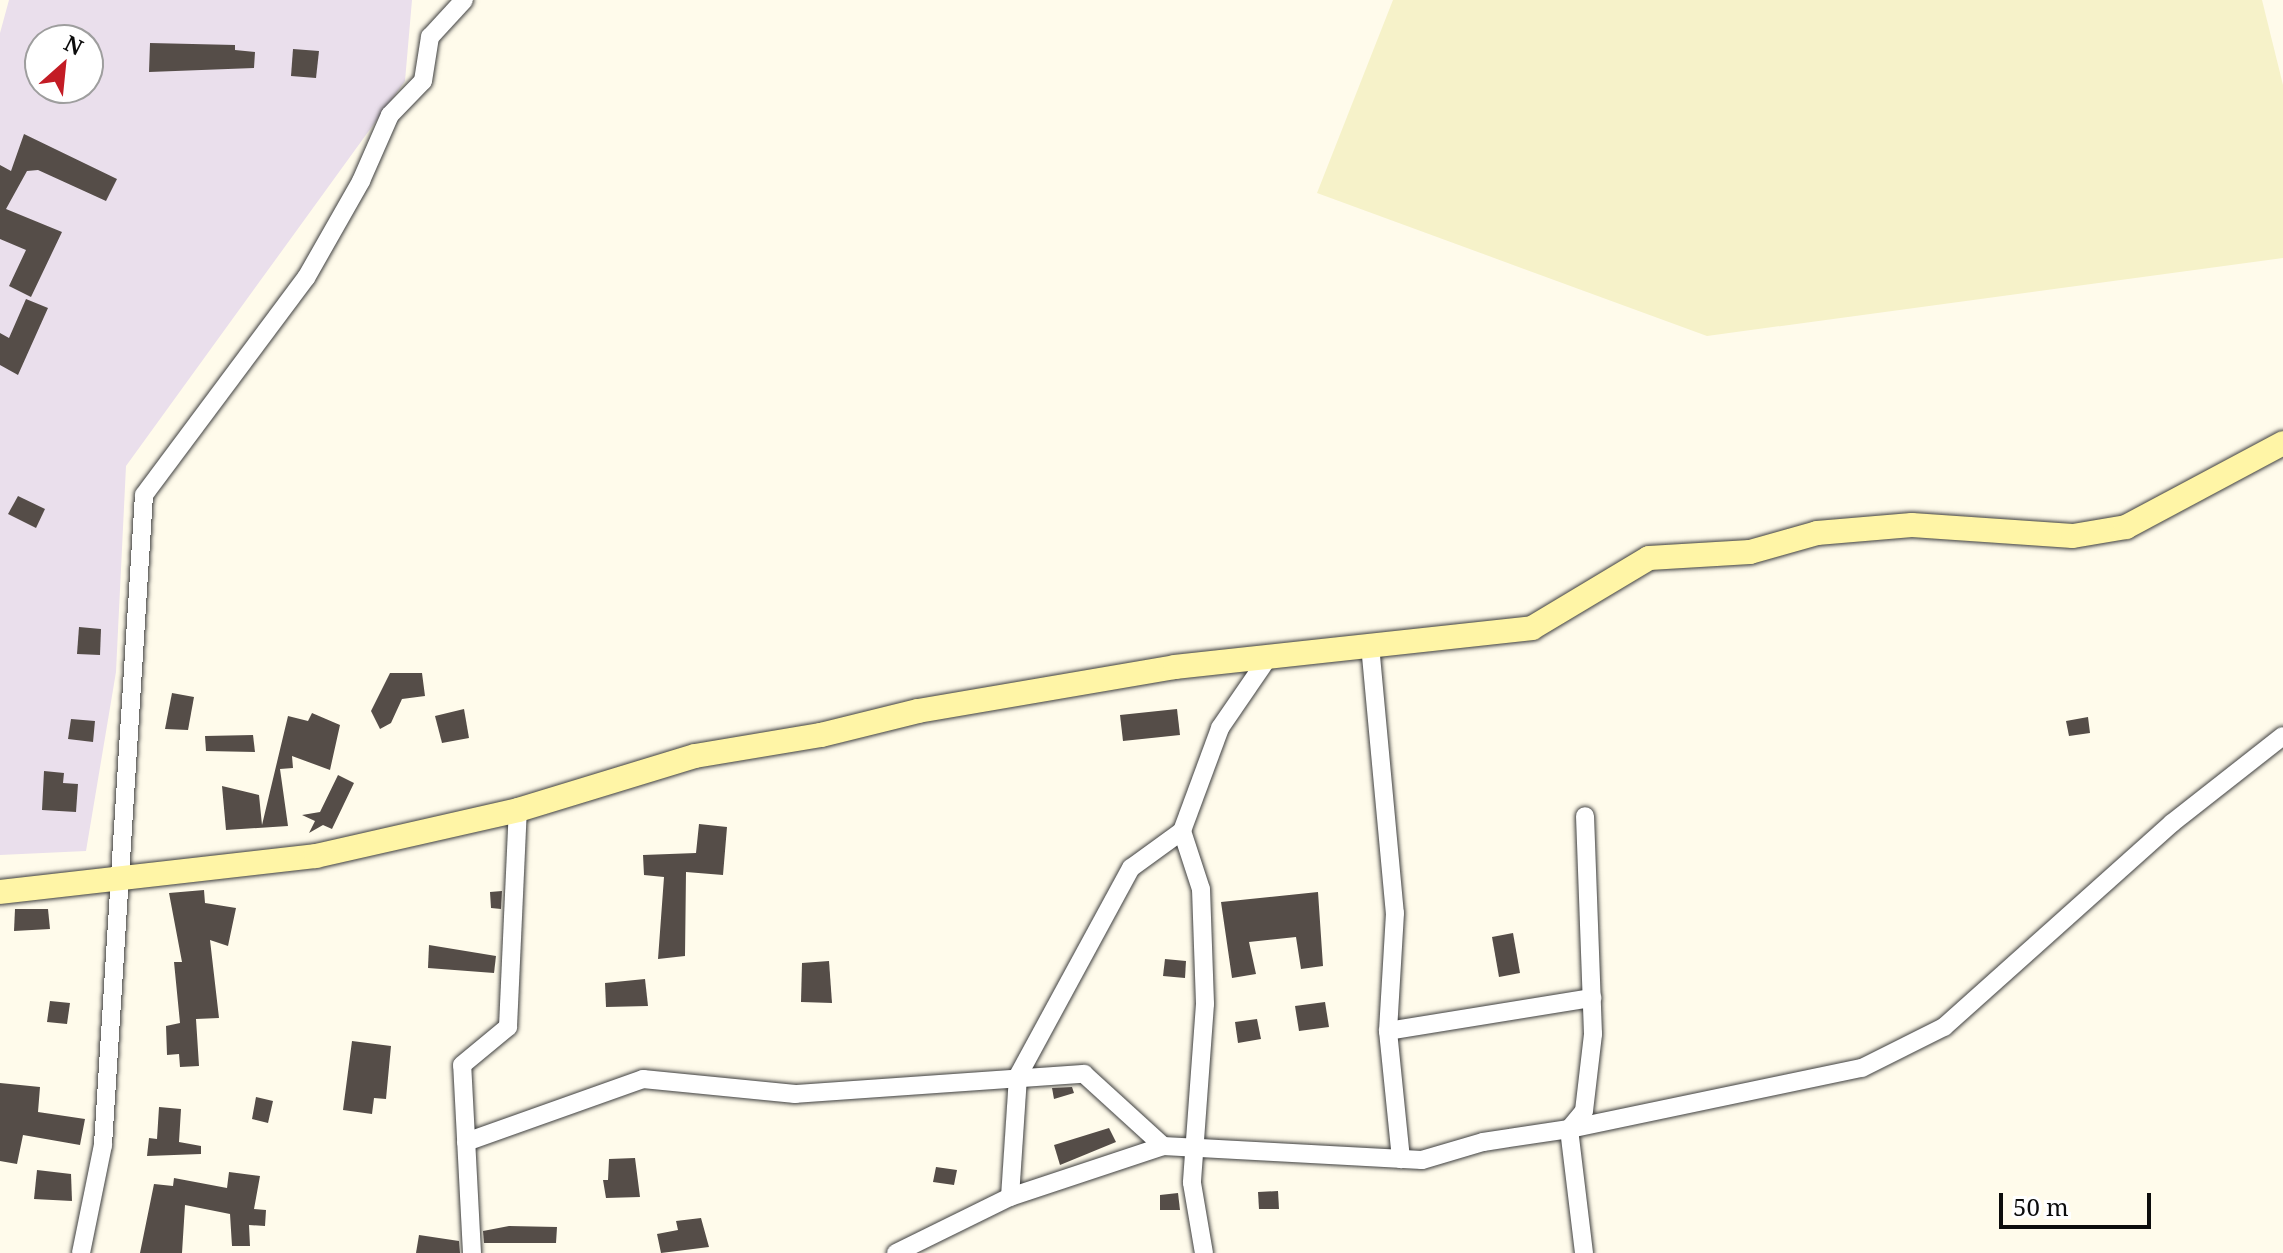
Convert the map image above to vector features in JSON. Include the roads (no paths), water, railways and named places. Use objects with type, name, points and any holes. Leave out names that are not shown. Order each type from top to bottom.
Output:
[{"type":"main road","points":[[0,892],[118,876],[316,856],[518,810],[695,756],[821,735],[918,711],[1270,655],[1532,628],[1649,558],[1750,552],[1817,533],[1912,525],[2073,536],[2126,527],[2283,443]]},
{"type":"street","points":[[81,1253],[103,1145],[144,495],[306,278],[361,181],[390,115],[423,81],[430,37],[464,0]]},
{"type":"street","points":[[1370,645],[1395,913],[1388,1031],[1401,1159]]},
{"type":"street","points":[[1010,1197],[1018,1076],[1131,868],[1182,831],[1220,728],[1270,655]]},
{"type":"street","points":[[896,1253],[1010,1197],[1163,1146],[1422,1160],[1483,1142],[1569,1129],[1862,1068],[1944,1027],[2172,823],[2283,736]]},
{"type":"street","points":[[472,1253],[462,1065],[508,1027],[518,810]]},
{"type":"street","points":[[1584,1253],[1569,1129],[1584,1111],[1593,1034],[1585,816]]},
{"type":"street","points":[[1182,831],[1201,889],[1205,1004],[1192,1183],[1204,1253]]},
{"type":"street","points":[[1388,1031],[1592,998]]},
{"type":"street","points":[[466,1142],[643,1079],[795,1094],[1018,1076],[1084,1074],[1163,1146]]}]
